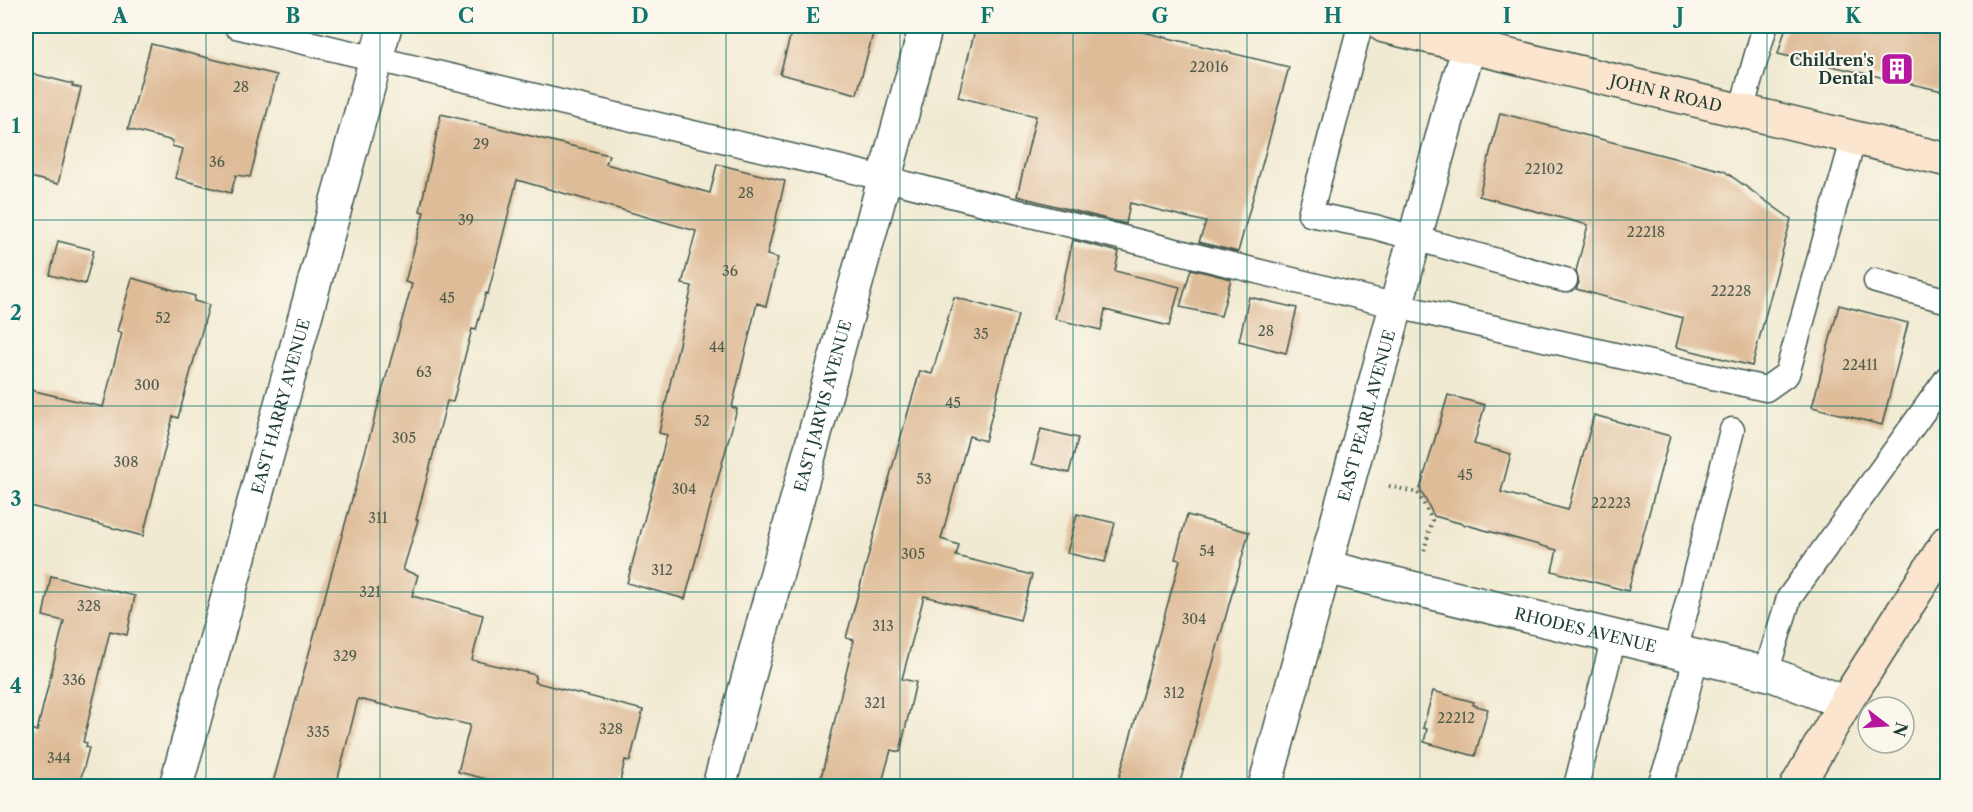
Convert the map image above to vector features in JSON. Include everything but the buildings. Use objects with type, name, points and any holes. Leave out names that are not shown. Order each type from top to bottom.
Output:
[{"type":"main road","name":"JOHN R ROAD","points":[[1384,26],[1473,36],[1741,111],[1947,160]]},
{"type":"main road","points":[[1797,786],[1845,703],[1947,541]]},
{"type":"street","name":"EAST HARRY AVENUE","points":[[176,786],[385,26]]},
{"type":"street","name":"EAST JARVIS AVENUE","points":[[719,786],[926,26]]},
{"type":"street","name":"EAST PEARL AVENUE","points":[[1265,786],[1453,98],[1473,36]]},
{"type":"street","name":"RHODES AVENUE","points":[[1325,567],[1766,673],[1797,682],[1845,703]]},
{"type":"lane","points":[[236,26],[885,178],[1397,306],[1766,389],[1787,374],[1854,137]]},
{"type":"lane","points":[[1360,26],[1310,214],[1416,238],[1565,280]]},
{"type":"lane","points":[[1741,111],[1765,26]]},
{"type":"lane","points":[[1876,281],[1947,301]]},
{"type":"lane","points":[[1766,673],[1789,598],[1943,391]]},
{"type":"lane","points":[[1659,786],[1671,756],[1686,655],[1732,430]]},
{"type":"lane","points":[[1576,786],[1614,638]]},
{"type":"path","points":[[1389,486],[1418,493],[1432,520],[1422,556]]},
{"type":"place","name":"Children's Dental","points":[[1897,69]]}]
